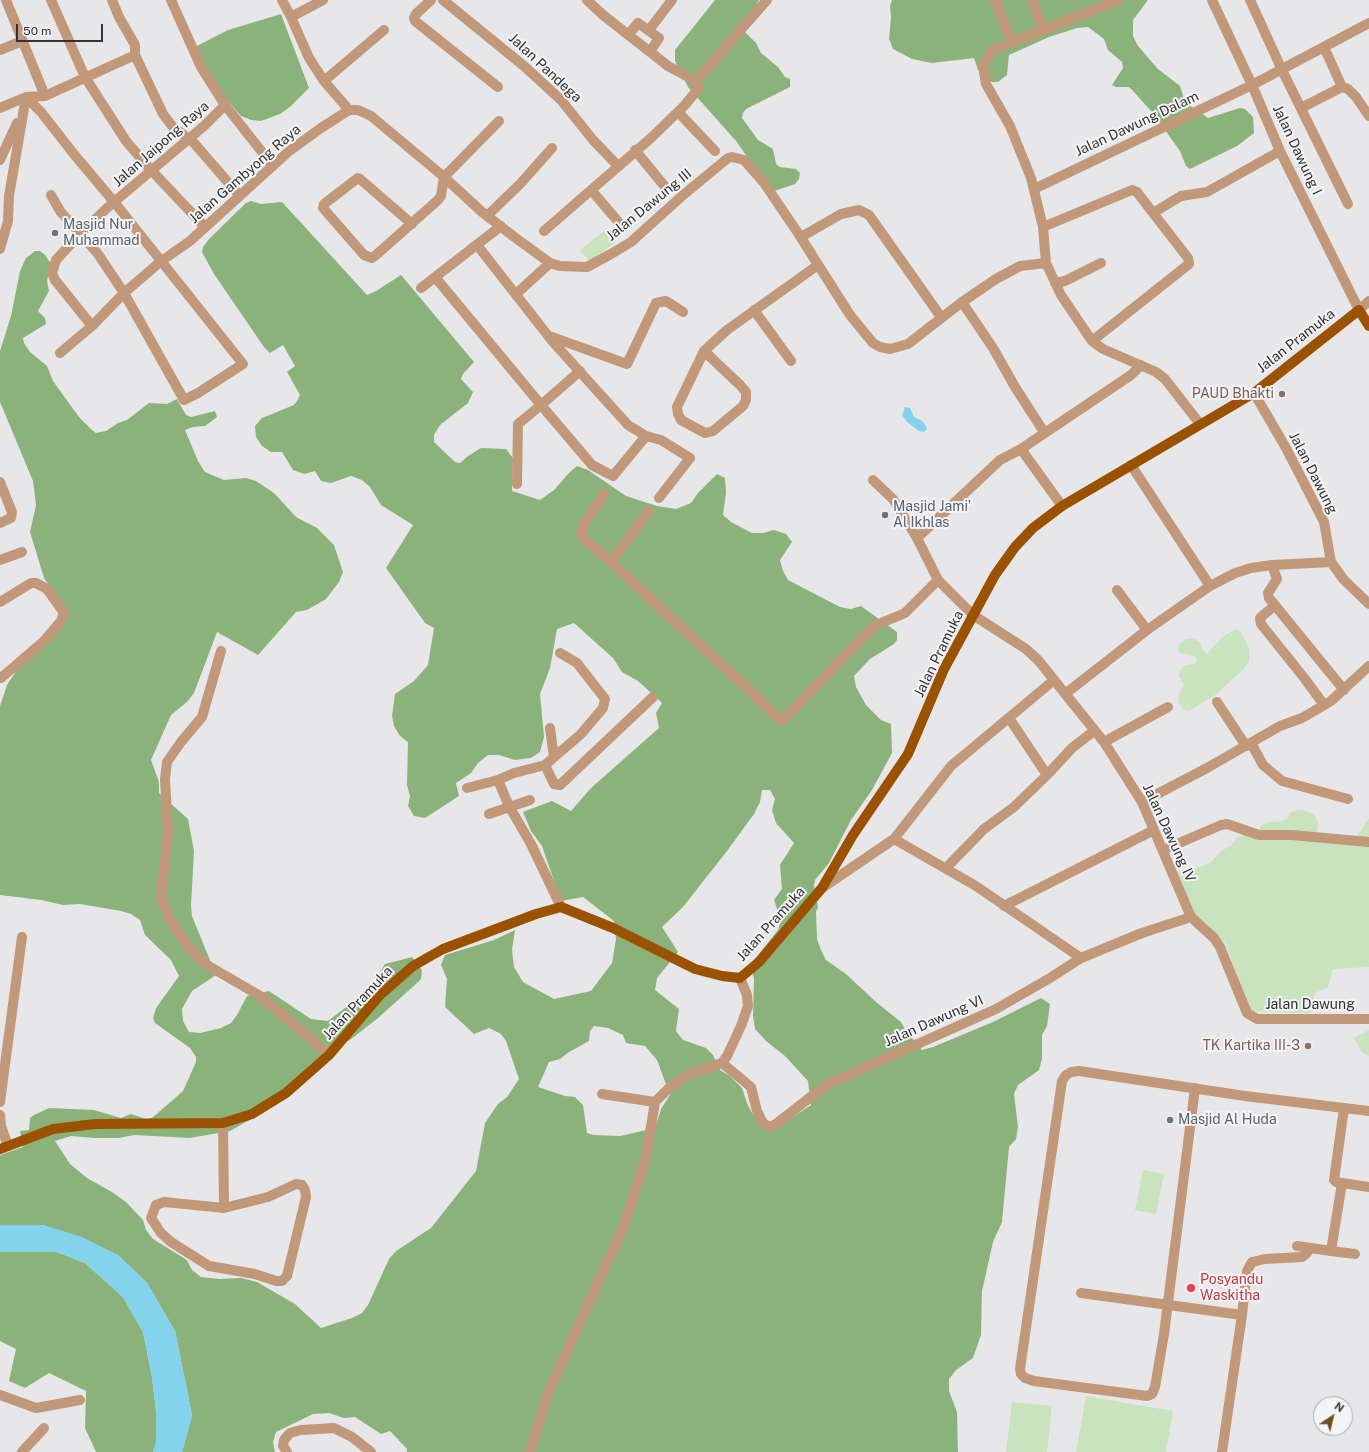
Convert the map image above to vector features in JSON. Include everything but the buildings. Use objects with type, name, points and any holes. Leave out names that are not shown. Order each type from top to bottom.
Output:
[{"type":"main road","points":[[1358,310],[1369,326]]},
{"type":"main road","name":"Jalan Pramuka","points":[[4,1147],[53,1129],[95,1124],[223,1123],[252,1114],[286,1092],[329,1055],[380,995],[414,966],[443,948],[536,914],[561,907],[613,928],[695,969],[722,976],[740,978],[759,962],[822,888],[853,835],[908,754],[944,669],[995,575],[1015,547],[1033,528],[1062,506],[1254,393],[1358,310]]},
{"type":"street","points":[[6,0],[45,96]]},
{"type":"street","points":[[51,0],[85,77],[126,141],[151,170],[205,227]]},
{"type":"street","points":[[112,0],[119,17],[135,45],[135,55],[163,114],[172,126],[194,143],[238,195]]},
{"type":"street","name":"Jalan Jaipong Raya","points":[[171,0],[201,66],[225,106],[274,166]]},
{"type":"street","points":[[282,0],[309,58],[324,81],[350,110]]},
{"type":"street","points":[[291,17],[323,0]]},
{"type":"street","points":[[430,0],[416,14],[414,18],[415,21],[498,87]]},
{"type":"street","name":"Jalan Pandega","points":[[443,0],[524,66],[573,113],[593,140],[618,166]]},
{"type":"street","points":[[649,30],[672,0]]},
{"type":"street","points":[[696,81],[768,0]]},
{"type":"street","points":[[995,0],[1012,42]]},
{"type":"street","points":[[1032,0],[1043,29]]},
{"type":"street","points":[[1116,0],[991,51],[983,66],[986,84],[1010,126],[1031,178],[1043,227],[1046,263],[1055,283],[1092,341],[1103,349],[1156,372],[1165,379],[1200,424]]},
{"type":"street","name":"Jalan Dawung I","points":[[1212,0],[1252,85],[1280,151],[1358,310]]},
{"type":"street","points":[[1250,0],[1282,70],[1348,204]]},
{"type":"street","points":[[592,2],[628,35],[674,71],[696,81]]},
{"type":"street","points":[[628,35],[638,23],[649,30],[659,38],[650,52]]},
{"type":"street","name":"Jalan Dawung Dalam","points":[[1034,189],[1252,85],[1369,24]]},
{"type":"street","points":[[324,81],[384,30]]},
{"type":"street","points":[[0,50],[22,41]]},
{"type":"street","points":[[1324,47],[1342,87]]},
{"type":"street","points":[[0,108],[45,96],[135,55]]},
{"type":"street","points":[[544,231],[592,191],[678,112],[698,90],[696,81]]},
{"type":"street","points":[[1301,108],[1342,87],[1348,89],[1356,97],[1369,116]]},
{"type":"street","points":[[0,160],[25,101]]},
{"type":"street","points":[[25,101],[41,112],[243,364],[198,393],[184,400],[124,293],[98,254],[60,211],[51,195]]},
{"type":"street","points":[[0,249],[8,221],[9,196],[25,101]]},
{"type":"street","name":"Jalan Jaipong Raya","points":[[92,326],[55,280],[52,272],[56,260],[80,233],[151,170],[204,126],[225,106]]},
{"type":"street","name":"Jalan Gambyong Raya","points":[[60,353],[92,326],[124,293],[160,262],[205,227],[238,195],[320,128],[350,110]]},
{"type":"street","name":"Jalan Dawung III","points":[[350,110],[358,110],[371,116],[501,226],[550,263],[567,266],[587,267],[611,254],[631,242],[682,196],[732,156],[744,160],[764,183],[862,331],[873,343],[880,347],[890,349],[908,344],[941,317],[996,279],[1020,266],[1046,263]]},
{"type":"street","points":[[678,112],[715,151]]},
{"type":"street","points":[[412,224],[360,178],[324,204],[323,208],[364,255],[372,258],[412,224],[438,200],[441,196],[444,177],[499,121]]},
{"type":"street","points":[[488,215],[521,183],[552,148]]},
{"type":"street","points":[[635,150],[666,188]]},
{"type":"street","points":[[1153,213],[1181,196],[1207,192],[1280,151]]},
{"type":"street","points":[[1043,227],[1132,190],[1137,192],[1188,258],[1189,264],[1092,341]]},
{"type":"street","points":[[592,191],[621,225]]},
{"type":"street","points":[[801,237],[841,214],[859,210],[870,215],[941,317]]},
{"type":"street","points":[[422,288],[501,226]]},
{"type":"street","points":[[477,245],[549,336],[628,425],[646,436],[661,440],[690,458],[659,498]]},
{"type":"street","points":[[516,294],[550,263]]},
{"type":"street","points":[[1055,283],[1064,281],[1101,263]]},
{"type":"street","points":[[704,351],[746,392],[746,400],[743,406],[713,431],[704,433],[681,420],[677,407],[704,351],[718,337],[818,265]]},
{"type":"street","points":[[435,278],[592,465],[613,476],[646,436]]},
{"type":"street","points":[[549,336],[626,364],[656,304],[666,301],[684,312]]},
{"type":"street","points":[[1358,310],[1369,301]]},
{"type":"street","points":[[962,302],[993,348],[1015,387],[1044,432]]},
{"type":"street","points":[[754,310],[791,361]]},
{"type":"street","points":[[917,538],[958,502],[988,470],[1000,460],[1021,449],[1044,432],[1131,375],[1141,365]]},
{"type":"street","points":[[517,484],[518,424],[580,371]]},
{"type":"street","name":"Jalan Dawung","points":[[1254,393],[1324,522],[1331,562],[1344,580],[1369,604]]},
{"type":"street","points":[[1021,449],[1062,506]]},
{"type":"street","points":[[1131,465],[1210,586]]},
{"type":"street","name":"Jalan Dawung IV","points":[[873,480],[893,499],[917,538],[938,580],[973,616],[1026,649],[1038,660],[1104,742],[1142,802],[1191,917]]},
{"type":"street","points":[[0,482],[12,512],[11,518],[0,523]]},
{"type":"street","points":[[604,494],[584,524],[581,533],[584,539],[611,562],[782,721],[874,626],[904,613],[938,580]]},
{"type":"street","points":[[611,562],[649,510]]},
{"type":"street","points":[[1,558],[22,552]]},
{"type":"street","points":[[1065,694],[1147,630],[1210,586],[1235,573],[1251,568],[1331,562]]},
{"type":"street","points":[[1272,566],[1277,579],[1268,593],[1275,605],[1344,690]]},
{"type":"street","points":[[0,602],[31,583],[36,582],[47,589],[64,613],[61,621],[44,641],[0,678]]},
{"type":"street","points":[[1117,590],[1147,630]]},
{"type":"street","points":[[1275,605],[1260,618],[1261,624],[1324,705]]},
{"type":"street","points":[[221,651],[202,718],[181,742],[167,762],[165,778],[168,832],[161,898],[168,916],[188,947],[207,965],[262,997],[329,1055]]},
{"type":"street","points":[[467,788],[545,765],[581,734],[603,708],[605,699],[577,663],[560,653]]},
{"type":"street","points":[[1142,802],[1248,745],[1280,726],[1302,718],[1324,705],[1344,690],[1369,666]]},
{"type":"street","points":[[822,888],[894,840],[946,771],[973,746],[1054,680]]},
{"type":"street","points":[[545,765],[554,784],[560,785],[653,697]]},
{"type":"street","points":[[1217,702],[1264,765],[1282,781],[1348,799]]},
{"type":"street","points":[[1104,742],[1168,708]]},
{"type":"street","points":[[1009,718],[1047,775]]},
{"type":"street","points":[[550,728],[554,757]]},
{"type":"street","points":[[946,868],[984,829],[1014,807],[1072,748],[1094,731]]},
{"type":"street","points":[[498,780],[509,806],[531,844],[561,907]]},
{"type":"street","points":[[489,814],[530,800]]},
{"type":"street","points":[[1162,850],[1221,825],[1227,824],[1259,836],[1292,835],[1369,842]]},
{"type":"street","points":[[1004,906],[1154,830]]},
{"type":"street","points":[[894,840],[946,868],[1081,958]]},
{"type":"street","name":"Jalan Dawung","points":[[1191,917],[1214,938],[1220,947],[1248,1013],[1252,1017],[1257,1019],[1369,1019]]},
{"type":"street","name":"Jalan Dawung VI","points":[[722,1063],[751,1087],[757,1111],[763,1123],[769,1127],[776,1124],[826,1085],[996,1009],[1050,978],[1081,958],[1142,933],[1191,917]]},
{"type":"street","points":[[0,1102],[22,936]]},
{"type":"street","points":[[530,1452],[548,1393],[625,1222],[646,1157],[655,1102],[669,1088],[690,1074],[722,1063],[741,1026],[748,1006],[747,995],[740,978]]},
{"type":"street","points":[[1195,1088],[1158,1370],[1152,1394],[1147,1396],[1034,1381],[1025,1378],[1021,1374],[1020,1369],[1061,1089],[1066,1075],[1071,1072],[1079,1071],[1369,1111]]},
{"type":"street","points":[[602,1094],[655,1102]]},
{"type":"street","points":[[1344,1108],[1334,1176],[1336,1182],[1369,1187]]},
{"type":"street","points":[[0,1115],[4,1147]]},
{"type":"street","points":[[223,1123],[224,1208]]},
{"type":"street","points":[[1331,1251],[1342,1183]]},
{"type":"street","points":[[296,1184],[302,1185],[306,1197],[288,1276],[282,1281],[276,1281],[255,1274],[209,1266],[161,1234],[151,1218],[156,1205],[164,1202],[224,1208],[268,1197],[296,1184]]},
{"type":"street","points":[[1297,1246],[1355,1254]]},
{"type":"street","points":[[1222,1452],[1247,1271],[1252,1262],[1265,1259],[1302,1257],[1307,1254],[1310,1248]]},
{"type":"street","points":[[1081,1293],[1242,1315]]},
{"type":"street","points":[[0,1395],[36,1408],[80,1400]]},
{"type":"street","points":[[24,1451],[44,1428]]},
{"type":"street","points":[[287,1452],[282,1446],[284,1440],[290,1433],[301,1430],[334,1428],[352,1437],[372,1452]]},
{"type":"green space","points":[[715,0],[759,0],[751,14],[740,27],[756,43],[761,53],[778,67],[785,77],[790,79],[790,87],[746,109],[742,118],[758,140],[773,149],[776,164],[780,167],[796,169],[800,173],[799,179],[795,184],[772,192],[736,141],[688,87],[675,61],[675,50]]},
{"type":"green space","points":[[892,0],[1148,0],[1133,20],[1133,36],[1138,46],[1158,69],[1180,86],[1185,102],[1208,118],[1240,108],[1245,109],[1253,117],[1254,133],[1237,146],[1190,169],[1186,166],[1180,151],[1152,112],[1133,91],[1129,87],[1116,87],[1112,85],[1123,68],[1122,62],[1108,50],[1104,39],[1088,27],[1077,28],[1049,37],[1009,55],[1007,75],[998,82],[992,82],[978,70],[974,58],[932,63],[912,59],[893,49],[889,39],[891,17],[890,6]]},
{"type":"green space","points":[[281,14],[309,88],[290,107],[280,114],[261,121],[251,120],[241,116],[221,93],[193,48],[228,30]]},
{"type":"green space","points":[[251,201],[261,204],[282,202],[367,295],[401,275],[474,362],[463,374],[461,379],[473,392],[468,403],[440,425],[434,435],[434,442],[455,462],[460,463],[481,448],[506,449],[513,458],[512,491],[540,500],[554,490],[577,466],[588,470],[626,496],[657,506],[676,509],[691,503],[698,493],[717,474],[725,478],[726,493],[723,515],[731,522],[752,533],[763,533],[774,530],[786,534],[792,542],[780,560],[783,571],[788,580],[840,607],[851,609],[861,606],[897,632],[897,640],[894,644],[870,659],[854,676],[856,687],[866,705],[881,720],[891,724],[892,753],[872,790],[851,820],[829,863],[815,880],[814,885],[818,907],[816,912],[817,939],[821,950],[826,960],[846,974],[876,1002],[901,1022],[906,1031],[922,1050],[933,1047],[993,1022],[1041,998],[1050,1004],[1047,1026],[1042,1035],[1042,1059],[1039,1070],[1018,1085],[1014,1094],[1018,1127],[1016,1139],[1009,1147],[1002,1222],[993,1242],[982,1291],[981,1335],[973,1358],[956,1370],[949,1379],[949,1391],[957,1412],[958,1452],[407,1452],[407,1449],[390,1431],[381,1434],[355,1417],[344,1418],[329,1413],[313,1414],[276,1432],[273,1442],[275,1452],[182,1452],[192,1415],[175,1331],[147,1283],[118,1255],[43,1225],[0,1225],[0,1155],[23,1147],[20,1131],[29,1130],[30,1118],[49,1108],[94,1110],[121,1118],[131,1114],[146,1119],[152,1118],[183,1091],[196,1062],[196,1057],[190,1048],[155,1023],[153,1018],[156,1008],[179,976],[171,960],[145,935],[140,920],[131,914],[121,911],[80,904],[63,905],[41,900],[0,895],[0,706],[7,685],[24,659],[68,613],[44,578],[30,532],[36,505],[33,481],[0,402],[0,351],[11,316],[20,271],[26,258],[35,251],[40,251],[45,255],[51,264],[47,281],[49,291],[38,311],[45,318],[46,324],[23,338],[24,343],[30,352],[47,366],[53,381],[79,417],[96,433],[106,431],[118,423],[127,420],[149,403],[167,404],[177,399],[186,415],[191,417],[215,411],[217,417],[205,426],[193,427],[185,430],[198,461],[205,472],[224,480],[246,478],[256,481],[274,493],[296,517],[317,528],[334,545],[343,572],[339,582],[326,599],[307,610],[296,612],[258,655],[217,632],[194,693],[187,702],[171,715],[151,760],[159,782],[159,793],[188,819],[194,851],[191,905],[192,916],[216,975],[192,991],[182,1009],[183,1021],[189,1032],[200,1033],[221,1028],[231,1023],[247,996],[269,991],[311,1019],[328,1021],[373,983],[385,964],[412,957],[422,970],[421,979],[378,1018],[350,1040],[330,1047],[262,1113],[230,1131],[190,1138],[134,1135],[119,1138],[71,1136],[55,1141],[70,1164],[87,1178],[126,1202],[143,1220],[146,1230],[153,1239],[187,1260],[192,1270],[201,1277],[219,1279],[241,1278],[257,1282],[295,1304],[321,1328],[352,1318],[362,1313],[368,1305],[389,1259],[396,1251],[431,1228],[476,1171],[485,1123],[498,1104],[507,1097],[519,1079],[506,1041],[501,1034],[489,1028],[474,1034],[445,1007],[447,979],[441,965],[445,955],[494,940],[515,930],[512,950],[514,967],[523,982],[554,999],[591,991],[612,963],[616,939],[614,921],[583,897],[561,901],[542,846],[531,831],[523,812],[552,801],[571,811],[591,788],[659,728],[656,713],[662,703],[638,681],[622,672],[613,658],[574,623],[557,629],[550,668],[540,694],[544,737],[540,752],[531,758],[515,760],[499,755],[488,755],[478,763],[471,773],[456,783],[459,796],[425,818],[414,816],[408,806],[410,796],[407,785],[408,742],[400,736],[394,726],[392,716],[395,694],[414,681],[428,665],[434,628],[425,623],[386,568],[413,525],[381,505],[370,487],[362,480],[351,476],[331,483],[321,481],[315,471],[304,474],[293,470],[282,452],[271,452],[262,446],[256,437],[255,426],[262,418],[294,405],[297,401],[300,395],[287,372],[295,366],[283,345],[270,353],[264,347],[214,274],[202,252],[203,247],[209,239],[246,203]],"holes":[[[762,790],[770,790],[775,799],[772,810],[776,823],[794,843],[780,865],[782,889],[774,900],[781,920],[778,930],[751,964],[754,979],[753,1016],[755,1029],[766,1041],[785,1056],[808,1081],[811,1105],[788,1120],[773,1123],[756,1117],[752,1113],[742,1088],[730,1076],[720,1070],[713,1055],[706,1048],[683,1040],[676,1031],[679,1009],[655,990],[657,978],[678,952],[662,927],[683,907],[727,851],[754,814],[760,802]],[[594,1026],[608,1028],[623,1035],[626,1043],[645,1046],[657,1060],[670,1095],[661,1109],[655,1128],[620,1136],[593,1135],[587,1133],[583,1105],[575,1097],[565,1096],[538,1087],[549,1062],[560,1059],[569,1052],[589,1041],[590,1031]]]},
{"type":"green space","points":[[604,231],[614,243],[590,262],[580,250]]},
{"type":"green space","points":[[1236,629],[1241,632],[1249,648],[1249,661],[1244,669],[1214,696],[1189,711],[1184,710],[1178,702],[1179,693],[1184,686],[1179,676],[1180,670],[1186,665],[1194,664],[1197,661],[1195,656],[1181,653],[1178,650],[1179,645],[1185,639],[1193,638],[1200,642],[1201,648],[1207,654],[1222,637]]},
{"type":"green space","points":[[1300,810],[1306,811],[1315,816],[1318,823],[1317,833],[1355,840],[1369,818],[1369,967],[1333,969],[1328,987],[1315,993],[1310,1013],[1250,1011],[1226,944],[1195,914],[1178,872],[1198,868],[1211,862],[1222,850],[1231,846],[1238,837],[1258,831],[1261,826],[1270,821],[1278,822],[1287,819],[1291,812]]},
{"type":"green space","points":[[1369,1030],[1369,1056],[1362,1052],[1354,1038]]},
{"type":"green space","points":[[1143,1170],[1164,1174],[1156,1214],[1135,1210]]},
{"type":"green space","points":[[0,1252],[57,1252],[85,1263],[123,1297],[143,1332],[152,1377],[156,1411],[156,1443],[153,1452],[96,1452],[85,1428],[86,1391],[49,1373],[25,1388],[9,1381],[16,1349],[0,1341]]},
{"type":"green space","points":[[1086,1396],[1173,1411],[1166,1452],[1076,1452]]},
{"type":"green space","points":[[1012,1402],[1052,1406],[1047,1452],[1006,1452]]},
{"type":"water","points":[[905,407],[910,408],[914,417],[922,421],[926,426],[927,429],[924,432],[919,431],[907,422],[902,415]]},
{"type":"water","points":[[0,1225],[43,1225],[82,1237],[118,1255],[147,1283],[175,1331],[192,1415],[182,1452],[153,1452],[156,1443],[156,1411],[152,1377],[143,1332],[123,1297],[85,1263],[57,1252],[0,1252]]},
{"type":"place","name":"Masjid Nur Muhammad","points":[[55,233]]},
{"type":"place","name":"PAUD Bhakti","points":[[1282,394]]},
{"type":"place","name":"Masjid Jami' Al Ikhlas","points":[[885,515]]},
{"type":"place","name":"TK Kartika III-3","points":[[1308,1046]]},
{"type":"place","name":"Masjid Al Huda","points":[[1170,1120]]},
{"type":"place","name":"Posyandu Waskitha","points":[[1191,1288]]}]
